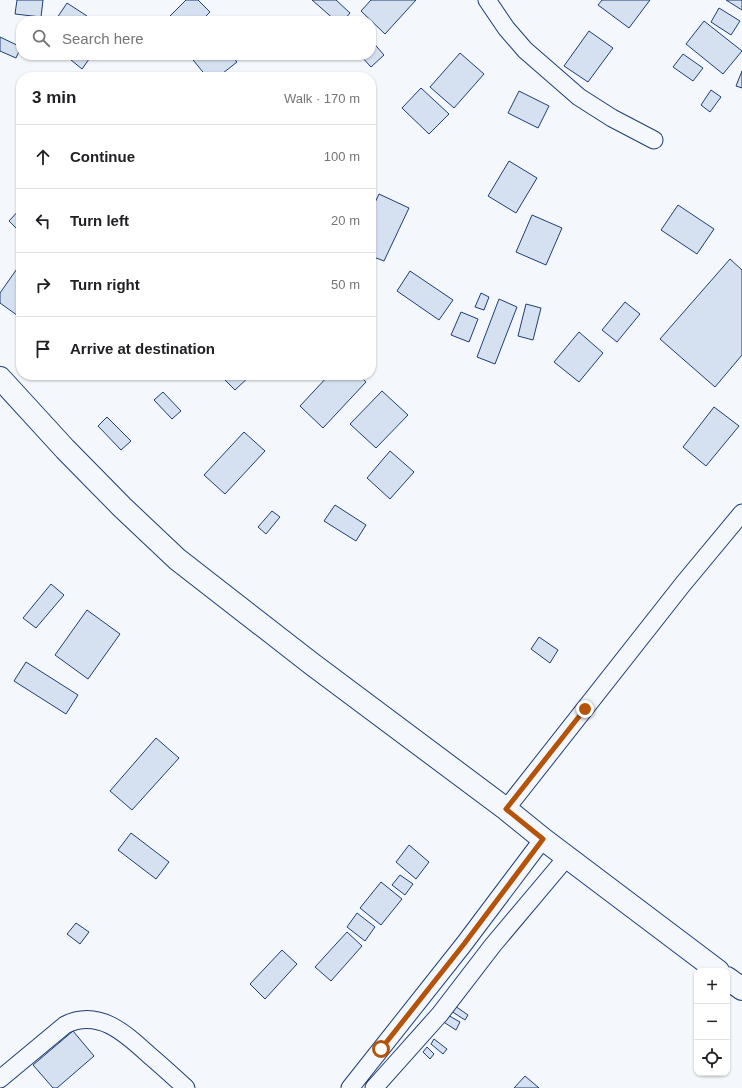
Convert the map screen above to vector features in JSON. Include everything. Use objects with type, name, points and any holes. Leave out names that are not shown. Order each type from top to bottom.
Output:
[{"type":"main road","points":[[0,378],[60,444],[122,507],[177,559],[312,664],[506,809],[543,839],[714,968]]},
{"type":"main road","points":[[730,980],[742,989]]},
{"type":"street","points":[[487,0],[506,28],[525,50],[579,97],[612,118],[654,140]]},
{"type":"street","points":[[506,809],[683,584],[742,513]]},
{"type":"street","points":[[350,1088],[464,944],[543,839]]},
{"type":"street","points":[[374,1088],[440,1014],[493,945],[567,857]]},
{"type":"street","points":[[0,1079],[66,1025],[75,1020],[83,1020],[104,1022],[123,1032],[186,1088]]},
{"type":"building","points":[[17,0],[43,0],[41,16],[15,14]]},
{"type":"building","points":[[186,0],[198,0],[210,12],[206,16],[170,16]]},
{"type":"building","points":[[312,0],[336,0],[350,13],[347,16],[330,16]]},
{"type":"building","points":[[371,0],[416,0],[385,34],[376,25],[376,16],[366,16],[361,11]]},
{"type":"building","points":[[602,0],[650,0],[629,28],[598,5]]},
{"type":"building","points":[[726,0],[742,0],[742,10]]},
{"type":"building","points":[[67,3],[87,16],[58,16]]},
{"type":"building","points":[[719,8],[740,21],[731,35],[711,22]]},
{"type":"building","points":[[704,21],[742,51],[723,74],[686,44]]},
{"type":"building","points":[[589,31],[613,48],[588,82],[564,66]]},
{"type":"building","points":[[0,37],[16,45],[16,58],[0,51]]},
{"type":"building","points":[[376,46],[384,55],[371,67],[365,60],[376,60]]},
{"type":"building","points":[[460,53],[484,74],[454,108],[430,87]]},
{"type":"building","points":[[683,54],[703,68],[693,81],[673,67]]},
{"type":"building","points":[[71,60],[88,60],[82,69]]},
{"type":"building","points":[[193,60],[235,60],[237,62],[224,72],[203,72]]},
{"type":"building","points":[[742,71],[742,88],[736,86]]},
{"type":"building","points":[[421,88],[449,114],[429,134],[402,108]]},
{"type":"building","points":[[711,90],[721,97],[710,112],[701,105]]},
{"type":"building","points":[[519,91],[549,106],[538,128],[508,113]]},
{"type":"building","points":[[509,161],[537,178],[516,213],[488,196]]},
{"type":"building","points":[[379,194],[409,208],[384,261],[376,258],[376,200]]},
{"type":"building","points":[[678,205],[714,229],[697,254],[661,230]]},
{"type":"building","points":[[16,213],[16,228],[9,221]]},
{"type":"building","points":[[532,215],[562,228],[546,265],[516,252]]},
{"type":"building","points":[[730,259],[742,270],[742,355],[715,387],[660,339]]},
{"type":"building","points":[[16,270],[16,314],[0,303],[0,293]]},
{"type":"building","points":[[410,271],[453,300],[439,320],[397,291]]},
{"type":"building","points":[[481,293],[489,297],[484,310],[475,307]]},
{"type":"building","points":[[499,299],[517,307],[495,364],[477,357]]},
{"type":"building","points":[[625,302],[640,314],[617,342],[602,330]]},
{"type":"building","points":[[526,304],[541,308],[533,340],[518,336]]},
{"type":"building","points":[[461,312],[478,319],[469,342],[451,335]]},
{"type":"building","points":[[579,332],[603,353],[579,382],[554,362]]},
{"type":"building","points":[[225,380],[246,380],[235,390]]},
{"type":"building","points":[[324,380],[364,380],[366,382],[323,428],[300,406]]},
{"type":"building","points":[[382,391],[408,415],[376,448],[350,424]]},
{"type":"building","points":[[163,392],[181,411],[172,419],[154,400]]},
{"type":"building","points":[[714,407],[739,426],[706,466],[683,447]]},
{"type":"building","points":[[107,417],[131,441],[121,450],[98,426]]},
{"type":"building","points":[[244,432],[265,451],[225,494],[204,475]]},
{"type":"building","points":[[390,451],[414,472],[390,499],[367,478]]},
{"type":"building","points":[[335,505],[366,525],[356,541],[324,521]]},
{"type":"building","points":[[272,511],[280,517],[266,534],[258,527]]},
{"type":"building","points":[[51,584],[64,595],[36,628],[23,618]]},
{"type":"building","points":[[87,610],[120,634],[88,679],[55,655]]},
{"type":"building","points":[[539,637],[558,650],[550,663],[531,649]]},
{"type":"building","points":[[26,662],[78,695],[66,714],[14,681]]},
{"type":"building","points":[[156,738],[179,758],[132,810],[110,791]]},
{"type":"building","points":[[131,833],[169,862],[156,879],[118,850]]},
{"type":"building","points":[[409,845],[429,862],[416,879],[396,862]]},
{"type":"building","points":[[400,875],[413,884],[405,895],[392,885]]},
{"type":"building","points":[[381,882],[402,899],[381,925],[360,908]]},
{"type":"building","points":[[357,913],[375,927],[365,941],[347,927]]},
{"type":"building","points":[[76,923],[89,932],[80,944],[67,934]]},
{"type":"building","points":[[347,932],[362,946],[331,981],[315,967]]},
{"type":"building","points":[[282,950],[297,964],[265,999],[250,984]]},
{"type":"building","points":[[455,1006],[468,1015],[465,1020],[451,1011]]},
{"type":"building","points":[[446,1014],[460,1022],[456,1030],[442,1021]]},
{"type":"building","points":[[73,1031],[94,1056],[57,1088],[53,1088],[33,1065]]},
{"type":"building","points":[[434,1039],[447,1049],[443,1054],[431,1044]]},
{"type":"building","points":[[427,1047],[434,1054],[430,1059],[423,1052]]},
{"type":"building","points":[[525,1076],[539,1088],[514,1088]]},
{"type":"route","points":[[381,1049],[464,944],[543,839],[506,809],[585,709]]}]
